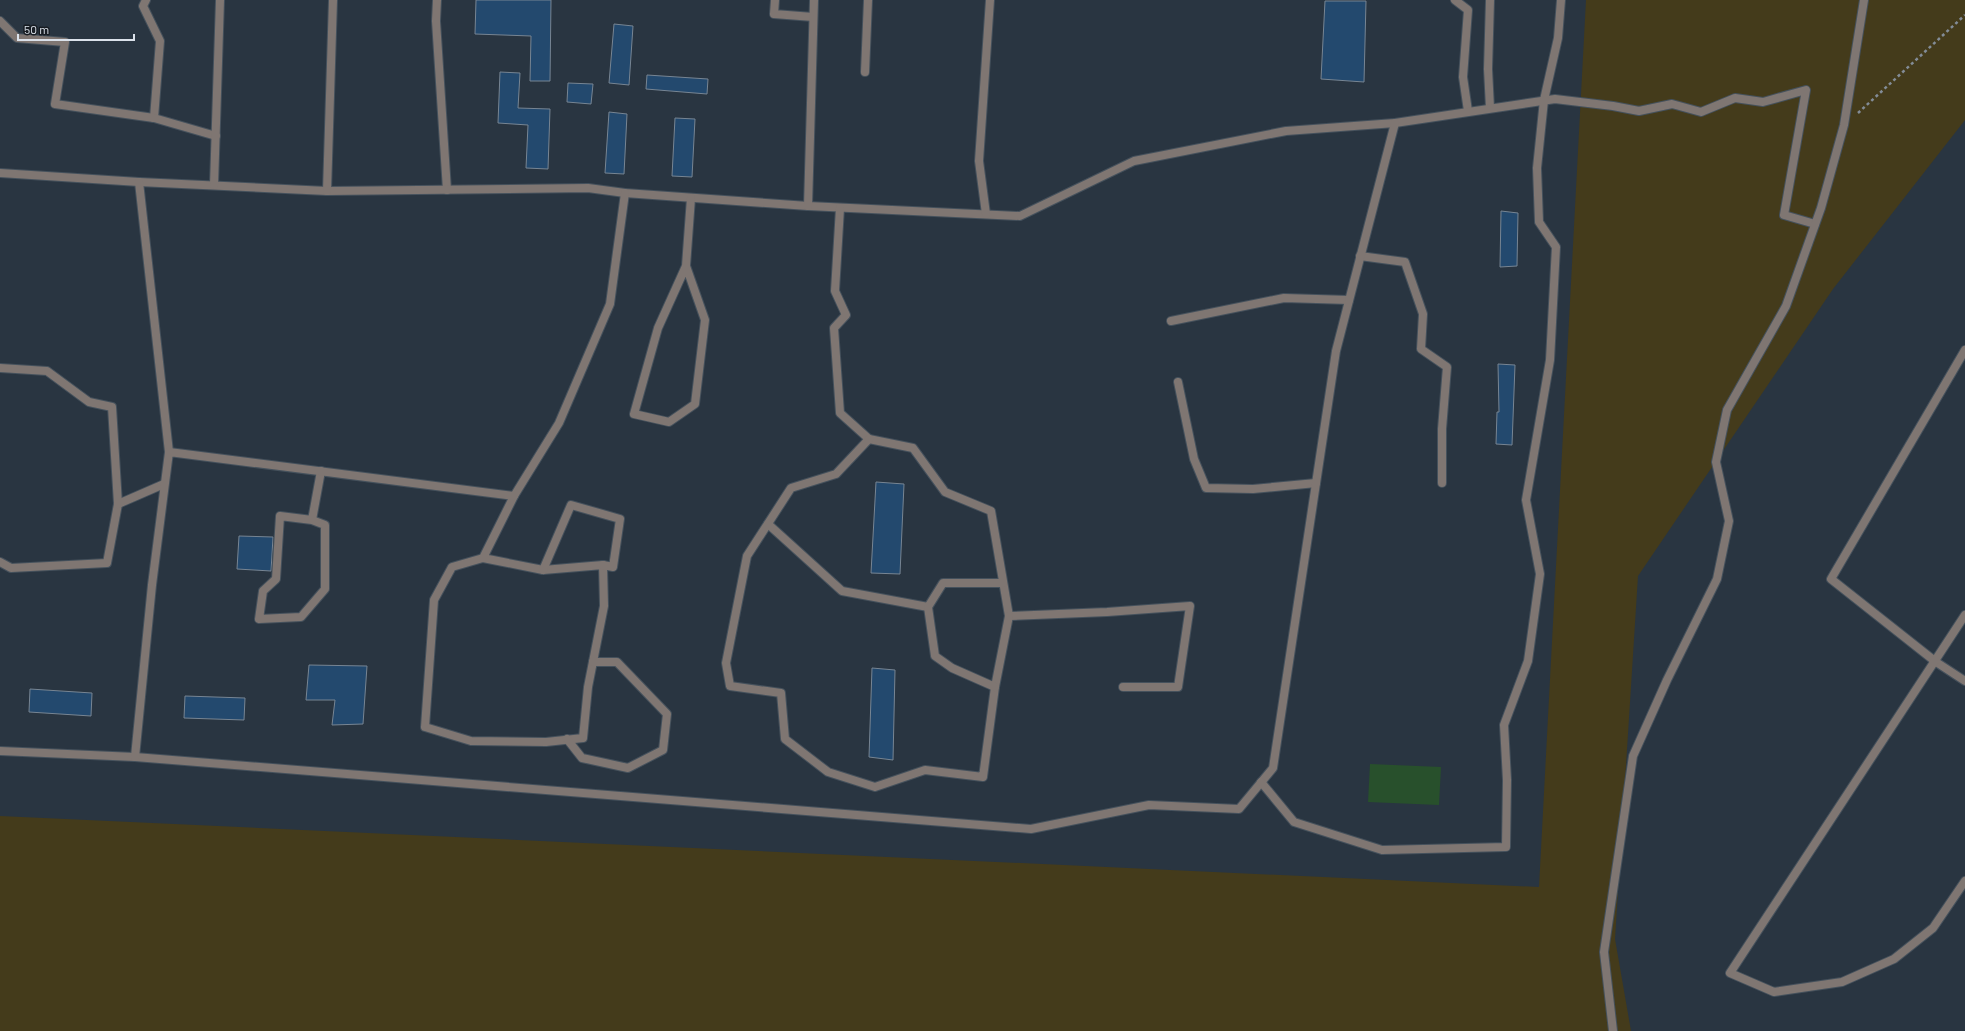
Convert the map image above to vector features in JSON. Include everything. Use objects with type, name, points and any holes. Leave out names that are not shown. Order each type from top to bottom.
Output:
[{"type":"street","points":[[146,0],[143,6],[160,42],[154,118]]},
{"type":"street","points":[[214,185],[220,0]]},
{"type":"street","points":[[327,190],[333,0]]},
{"type":"street","points":[[437,0],[436,21],[447,190]]},
{"type":"street","points":[[775,0],[774,14],[813,17]]},
{"type":"street","points":[[808,206],[814,0]]},
{"type":"street","points":[[865,72],[868,0]]},
{"type":"street","points":[[986,214],[979,161],[990,0]]},
{"type":"street","points":[[1455,0],[1468,10],[1463,77],[1468,111]]},
{"type":"street","points":[[1490,0],[1488,69],[1490,108]]},
{"type":"street","points":[[1261,782],[1294,822],[1382,850],[1506,847],[1507,780],[1504,725],[1528,661],[1540,574],[1526,500],[1550,360],[1556,247],[1539,222],[1538,168],[1544,100],[1558,38],[1561,0]]},
{"type":"street","points":[[1613,1031],[1604,952],[1633,756],[1667,680],[1717,579],[1729,521],[1716,462],[1727,410],[1786,306],[1815,224],[1844,125],[1864,0]]},
{"type":"street","points":[[0,21],[17,38],[65,42],[55,104],[154,118],[216,136]]},
{"type":"street","points":[[0,173],[139,182],[327,190],[588,188],[625,193],[808,206],[1020,216],[1134,161],[1286,131],[1395,123],[1555,98],[1639,111],[1672,104],[1700,112],[1735,98],[1763,102],[1806,90],[1784,215],[1815,224]]},
{"type":"street","points":[[0,751],[135,757],[1031,829],[1149,805],[1239,809],[1273,768],[1336,351],[1395,123]]},
{"type":"street","points":[[135,757],[152,585],[169,452],[139,182]]},
{"type":"street","points":[[483,558],[514,496],[559,423],[610,304],[625,193]]},
{"type":"street","points":[[686,266],[705,320],[694,404],[669,422],[634,414],[658,328],[686,266],[691,198]]},
{"type":"street","points":[[840,208],[835,291],[846,315],[834,328],[840,413],[869,439],[912,448],[945,492],[991,511],[1009,616],[995,687],[983,777],[925,770],[875,787],[828,772],[785,739],[781,693],[730,686],[726,663],[747,556],[791,488],[836,474],[869,439]]},
{"type":"street","points":[[1360,256],[1405,262],[1423,314],[1421,349],[1447,367],[1442,429],[1442,484]]},
{"type":"street","points":[[1171,321],[1284,298],[1349,300]]},
{"type":"street","points":[[1965,350],[1831,579],[1936,662],[1965,681]]},
{"type":"street","points":[[0,368],[47,371],[89,402],[112,407],[118,504],[107,563],[10,568],[0,562]]},
{"type":"street","points":[[1178,382],[1194,459],[1206,488],[1253,489],[1316,483]]},
{"type":"street","points":[[169,452],[514,496]]},
{"type":"street","points":[[312,520],[321,471]]},
{"type":"street","points":[[118,504],[164,484]]},
{"type":"street","points":[[543,570],[571,505],[620,519],[613,566],[603,565],[543,570],[483,558],[452,568],[434,600],[426,727],[471,741],[546,742],[583,738],[588,687],[604,606],[603,565]]},
{"type":"street","points":[[280,516],[312,520],[325,525],[326,589],[301,617],[259,619],[263,591],[276,579],[280,516]]},
{"type":"street","points":[[768,524],[842,591],[928,607]]},
{"type":"street","points":[[995,687],[952,668],[935,656],[928,607],[943,583],[1003,583]]},
{"type":"street","points":[[1009,616],[1107,612],[1190,606],[1178,687],[1123,687]]},
{"type":"street","points":[[1965,615],[1936,662],[1730,974],[1774,992],[1842,982],[1894,959],[1933,928],[1965,881]]},
{"type":"street","points":[[567,739],[582,758],[628,768],[663,750],[667,714],[617,662],[593,662]]},
{"type":"path","points":[[1844,125],[1965,15]]},
{"type":"green space","points":[[1370,764],[1441,767],[1439,805],[1368,802]]},
{"type":"sand","points":[[1586,0],[1965,0],[1965,120],[1833,289],[1638,576],[1615,939],[1631,1031],[0,1031],[0,816],[1539,887]]},
{"type":"building","points":[[476,0],[551,0],[550,81],[530,81],[531,36],[475,34]]},
{"type":"building","points":[[1325,1],[1366,1],[1364,82],[1321,79]]},
{"type":"building","points":[[614,24],[633,26],[629,85],[609,83]]},
{"type":"building","points":[[500,72],[520,73],[518,108],[550,109],[548,169],[526,168],[528,125],[498,123]]},
{"type":"building","points":[[647,75],[708,79],[707,94],[646,89]]},
{"type":"building","points":[[568,83],[593,84],[591,104],[567,102]]},
{"type":"building","points":[[609,112],[627,114],[624,174],[605,173]]},
{"type":"building","points":[[675,118],[695,119],[692,177],[672,176]]},
{"type":"building","points":[[1501,211],[1518,213],[1517,266],[1500,267]]},
{"type":"building","points":[[1498,364],[1515,365],[1512,445],[1496,444],[1497,412],[1499,412]]},
{"type":"building","points":[[876,482],[904,484],[900,574],[871,573]]},
{"type":"building","points":[[239,536],[273,537],[271,571],[237,569]]},
{"type":"building","points":[[309,665],[367,666],[363,724],[332,725],[335,700],[306,700]]},
{"type":"building","points":[[872,668],[895,670],[893,760],[869,757]]},
{"type":"building","points":[[30,689],[92,693],[91,716],[29,712]]},
{"type":"building","points":[[185,696],[245,698],[244,720],[184,718]]}]
